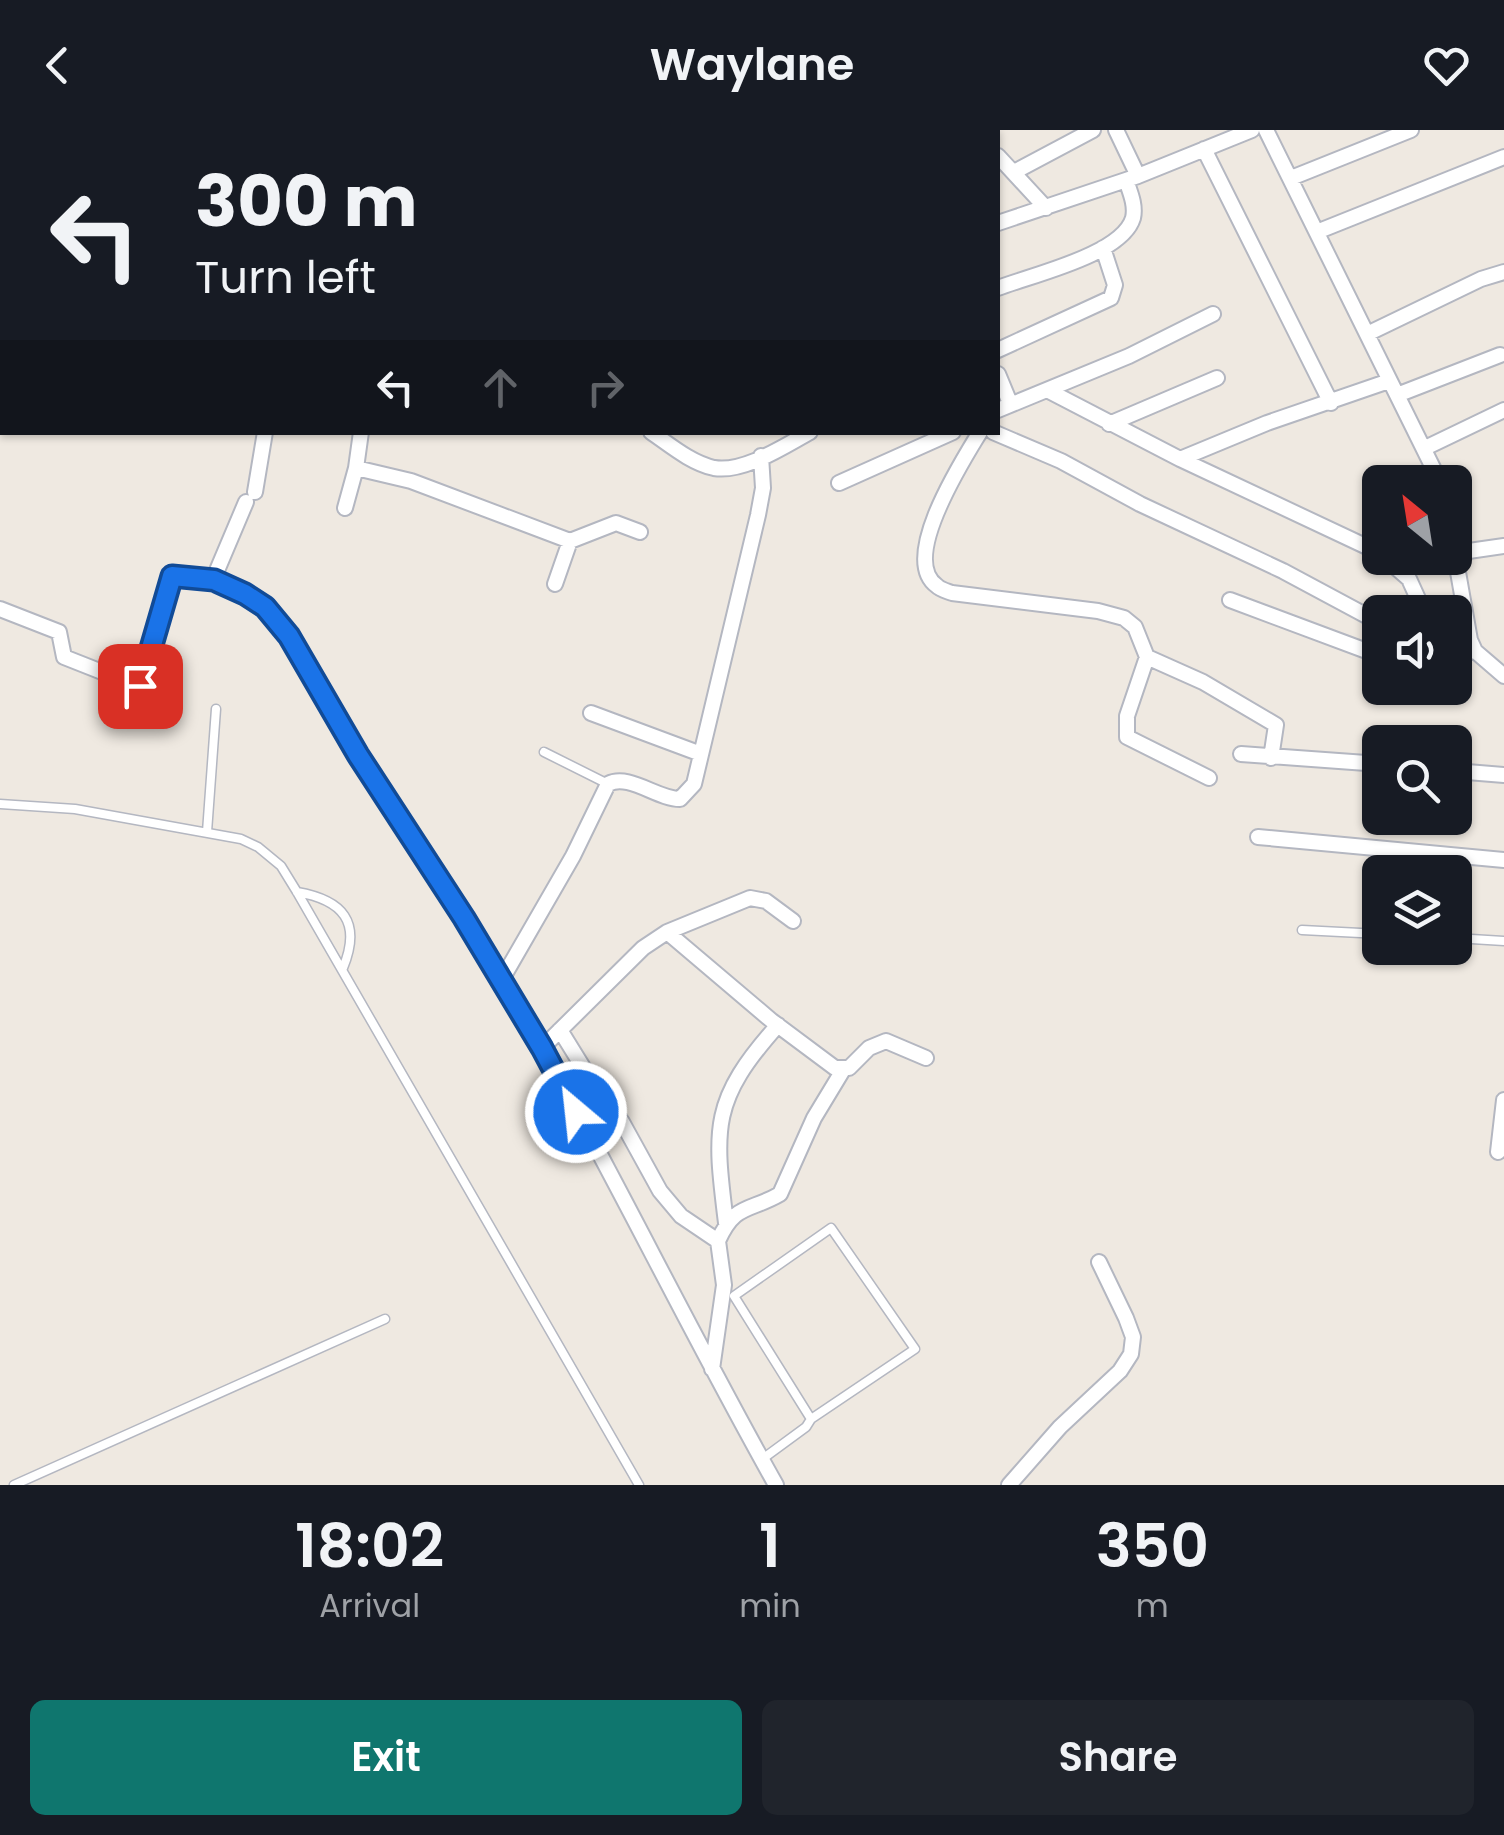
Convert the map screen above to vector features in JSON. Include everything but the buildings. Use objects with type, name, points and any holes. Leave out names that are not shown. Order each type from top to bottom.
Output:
[{"type":"street","points":[[1014,172],[1093,130]]},
{"type":"street","points":[[1000,287],[1103,248],[1129,226],[1134,214],[1132,178],[1116,130]]},
{"type":"street","points":[[1000,221],[1132,178],[1252,130]]},
{"type":"street","points":[[1266,130],[1432,465]]},
{"type":"street","points":[[1292,178],[1411,130]]},
{"type":"street","points":[[1204,149],[1331,402]]},
{"type":"street","points":[[1319,232],[1504,157]]},
{"type":"street","points":[[1000,161],[1046,208]]},
{"type":"street","points":[[1000,349],[1111,298],[1115,284],[1103,248]]},
{"type":"street","points":[[1367,334],[1481,279],[1504,272]]},
{"type":"street","points":[[1004,407],[1130,356],[1213,314]]},
{"type":"street","points":[[1180,459],[1267,422],[1500,355]]},
{"type":"street","points":[[1109,424],[1217,378]]},
{"type":"street","points":[[1047,390],[1180,459],[1362,542]]},
{"type":"street","points":[[1425,448],[1504,410]]},
{"type":"street","points":[[214,580],[251,497],[264,435]]},
{"type":"street","points":[[345,508],[361,435]]},
{"type":"street","points":[[657,436],[690,459],[712,468],[742,465],[804,435]]},
{"type":"street","points":[[839,483],[946,435]]},
{"type":"street","points":[[978,435],[948,484],[928,539],[925,560],[930,578],[936,586],[952,592],[1098,611],[1124,618],[1135,627],[1147,657],[1127,716],[1127,737],[1209,778]]},
{"type":"street","points":[[1000,435],[1283,571],[1362,614]]},
{"type":"street","points":[[501,981],[573,856],[608,784],[622,781],[680,799],[694,784],[758,515],[763,488],[761,456]]},
{"type":"street","points":[[356,468],[411,482],[570,541],[616,523],[640,532]]},
{"type":"street","points":[[555,584],[570,541]]},
{"type":"street","points":[[1472,551],[1504,546]]},
{"type":"street","points":[[1459,575],[1475,650],[1504,676]]},
{"type":"street","points":[[0,608],[58,632],[64,658],[140,686],[172,576],[214,580],[265,607],[289,636],[358,755],[444,886],[542,1048],[776,1485]]},
{"type":"street","points":[[1230,600],[1362,649]]},
{"type":"street","points":[[1147,657],[1203,682],[1276,725],[1271,758]]},
{"type":"street","points":[[591,713],[701,754]]},
{"type":"street","points":[[1241,754],[1362,763]]},
{"type":"street","points":[[1472,773],[1504,776]]},
{"type":"street","points":[[1258,837],[1504,860]]},
{"type":"street","points":[[542,1048],[642,948],[667,932],[750,898],[766,900],[793,921]]},
{"type":"street","points":[[667,932],[778,1026],[843,1070]]},
{"type":"street","points":[[726,1223],[716,1149],[726,1099],[746,1062],[778,1026]]},
{"type":"street","points":[[560,1030],[622,1122],[660,1191],[682,1216],[718,1242]]},
{"type":"street","points":[[712,1369],[724,1286],[718,1242],[726,1223],[736,1211],[780,1194],[814,1118],[843,1070],[877,1042],[886,1040],[926,1058]]},
{"type":"street","points":[[1498,1152],[1504,1100]]},
{"type":"street","points":[[1009,1485],[1131,1354],[1133,1337],[1099,1262]]},
{"type":"lane","points":[[207,832],[216,709]]},
{"type":"lane","points":[[544,752],[608,784]]},
{"type":"lane","points":[[0,804],[75,809],[241,839],[258,847],[280,866],[639,1485]]},
{"type":"lane","points":[[297,892],[320,896],[335,905],[344,918],[352,945],[342,968]]},
{"type":"lane","points":[[1302,930],[1362,933]]},
{"type":"lane","points":[[1472,939],[1504,941]]},
{"type":"lane","points":[[762,1460],[811,1419],[915,1349],[830,1228],[734,1296],[811,1419]]},
{"type":"lane","points":[[14,1485],[385,1319]]},
{"type":"route","points":[[140,686],[172,576],[214,580],[265,607],[289,636],[358,755],[444,886],[576,1112]]}]
